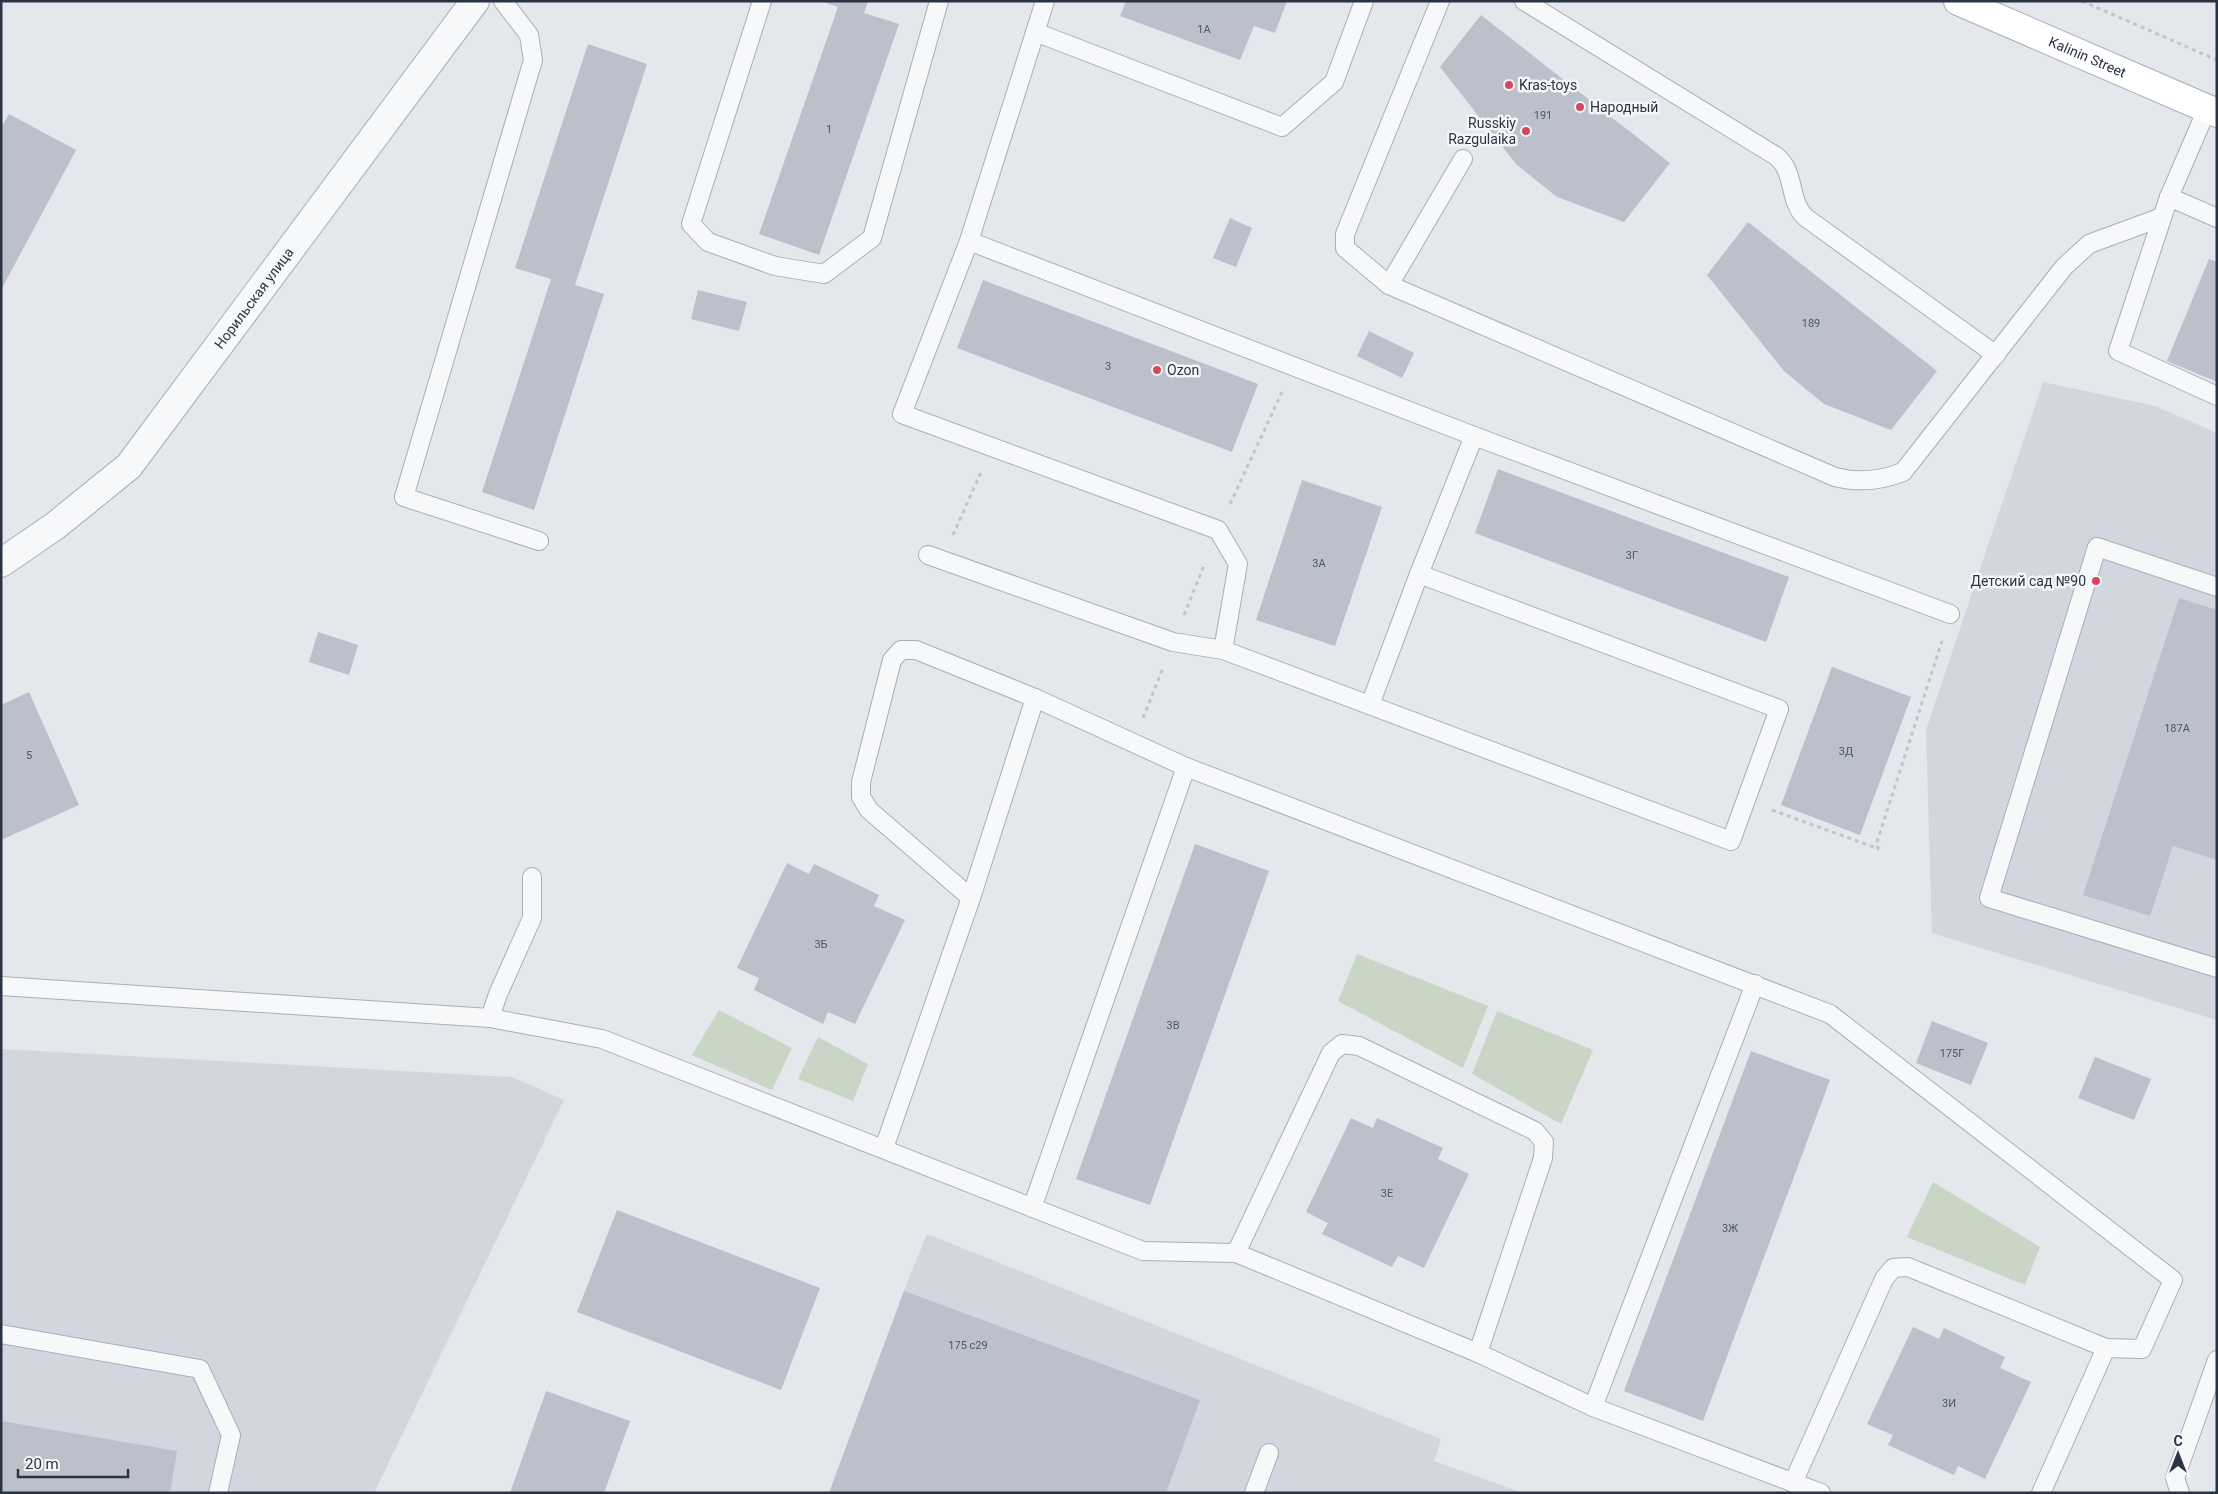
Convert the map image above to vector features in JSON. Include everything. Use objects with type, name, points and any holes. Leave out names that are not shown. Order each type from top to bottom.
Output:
[{"type":"main road","name":"Kalinin Street","points":[[1958,1],[2212,111]]},
{"type":"street","name":"Норильская улица","points":[[1,563],[55,526],[129,466],[475,1]]},
{"type":"lane","points":[[503,1],[529,35],[533,60],[404,497],[539,541]]},
{"type":"lane","points":[[762,1],[691,224],[708,242],[775,266],[824,274],[872,238],[939,1]]},
{"type":"lane","points":[[1045,1],[969,241],[902,414],[1218,530],[1238,564],[1224,650]]},
{"type":"lane","points":[[1035,32],[1282,127],[1334,82],[1364,1]]},
{"type":"lane","points":[[1440,1],[1345,234],[1344,248],[1389,285],[1835,477],[1851,481],[1867,481],[1891,477],[1903,472],[2064,267],[2089,244],[2162,217]]},
{"type":"lane","points":[[1524,1],[1776,156],[1785,163],[1798,210],[1805,217],[1996,355]]},
{"type":"lane","points":[[2212,111],[2169,197],[2118,351],[2217,396]]},
{"type":"lane","points":[[1389,285],[1463,159]]},
{"type":"lane","points":[[2169,197],[2217,218]]},
{"type":"lane","points":[[969,241],[1474,436],[1950,614]]},
{"type":"lane","points":[[1370,704],[1474,436]]},
{"type":"lane","points":[[2217,587],[2096,547],[1989,898],[2217,968]]},
{"type":"lane","points":[[935,558],[1173,642],[1224,650],[1731,841],[1780,709],[1419,574]]},
{"type":"lane","points":[[971,898],[869,810],[861,797],[861,782],[892,660],[901,650],[916,650],[1035,698],[1186,767],[1830,1014],[2174,1280],[2142,1349],[2106,1348],[1908,1267],[1893,1268],[1884,1279],[1793,1482]]},
{"type":"lane","points":[[884,1148],[971,898],[1035,698]]},
{"type":"lane","points":[[1032,1208],[1186,767]]},
{"type":"lane","points":[[490,1018],[532,918],[532,878]]},
{"type":"lane","points":[[1593,1407],[1755,984]]},
{"type":"lane","points":[[1,986],[490,1018],[602,1040],[884,1148],[1143,1251],[1236,1253],[1478,1353],[1593,1407],[1821,1493]]},
{"type":"lane","points":[[1236,1253],[1331,1053],[1342,1044],[1359,1046],[1535,1130],[1544,1142],[1543,1158],[1478,1353]]},
{"type":"lane","points":[[1,1334],[200,1369],[231,1435],[218,1493]]},
{"type":"lane","points":[[2041,1493],[2106,1348]]},
{"type":"lane","points":[[2180,1493],[2175,1478],[2217,1360]]},
{"type":"lane","points":[[1254,1493],[1269,1453]]},
{"type":"path","points":[[2082,1],[2217,60]]},
{"type":"path","points":[[935,558],[993,447]]},
{"type":"path","points":[[1746,801],[1879,849],[1876,845],[1950,614]]},
{"type":"shaded area","name":"Детский сад №90","points":[[2043,382],[2155,406],[2217,433],[2217,1020],[1932,933],[1926,730]]},
{"type":"shaded area","points":[[1,1049],[512,1077],[564,1100],[374,1493],[1,1493]]},
{"type":"shaded area","points":[[927,1234],[1441,1439],[1434,1461],[1523,1493],[829,1493]]},
{"type":"green space","points":[[1357,954],[1488,1006],[1463,1068],[1338,1001]]},
{"type":"green space","points":[[719,1010],[792,1048],[772,1090],[692,1055]]},
{"type":"green space","points":[[1497,1011],[1593,1050],[1561,1124],[1472,1074]]},
{"type":"green space","points":[[818,1037],[868,1064],[853,1101],[798,1079]]},
{"type":"green space","points":[[1933,1182],[2040,1247],[2025,1285],[1907,1237]]},
{"type":"building","points":[[821,1],[868,1],[864,13],[899,24],[819,255],[759,234],[838,7]]},
{"type":"building","points":[[1126,1],[1287,1],[1275,33],[1254,26],[1240,60],[1120,16]]},
{"type":"building","points":[[1481,15],[1670,163],[1624,222],[1557,197],[1516,164],[1440,67]]},
{"type":"building","points":[[588,44],[647,64],[575,285],[604,294],[534,510],[482,492],[551,279],[515,268]]},
{"type":"building","points":[[9,114],[76,150],[1,290],[1,128]]},
{"type":"building","points":[[1230,218],[1252,228],[1236,267],[1213,258]]},
{"type":"building","points":[[1748,222],[1937,371],[1891,430],[1824,404],[1784,371],[1707,275]]},
{"type":"building","points":[[2209,259],[2217,262],[2217,382],[2167,361]]},
{"type":"building","points":[[983,280],[1258,384],[1232,452],[957,348]]},
{"type":"building","points":[[698,290],[747,302],[739,331],[691,319]]},
{"type":"building","points":[[1369,331],[1414,353],[1402,378],[1357,356]]},
{"type":"building","points":[[1498,469],[1789,577],[1766,642],[1475,533]]},
{"type":"building","points":[[1302,480],[1382,507],[1335,646],[1256,620]]},
{"type":"building","points":[[2179,598],[2217,610],[2217,860],[2173,846],[2150,916],[2083,895]]},
{"type":"building","points":[[318,632],[358,645],[349,675],[309,662]]},
{"type":"building","points":[[1832,667],[1911,697],[1860,835],[1781,805]]},
{"type":"building","points":[[29,692],[79,805],[1,840],[1,705]]},
{"type":"building","points":[[1195,844],[1269,871],[1150,1205],[1076,1179]]},
{"type":"building","points":[[787,863],[809,874],[814,864],[846,879],[879,895],[874,906],[905,920],[855,1024],[828,1012],[823,1024],[754,990],[759,978],[737,968]]},
{"type":"building","points":[[1932,1021],[1988,1043],[1971,1085],[1916,1063]]},
{"type":"building","points":[[1751,1051],[1830,1080],[1703,1421],[1624,1391]]},
{"type":"building","points":[[2095,1057],[2151,1079],[2134,1120],[2078,1098]]},
{"type":"building","points":[[1351,1118],[1373,1128],[1377,1118],[1443,1148],[1438,1159],[1469,1174],[1424,1268],[1398,1256],[1392,1267],[1322,1234],[1328,1223],[1306,1212]]},
{"type":"building","points":[[617,1210],[820,1288],[781,1390],[577,1312]]},
{"type":"building","points":[[904,1291],[1200,1400],[1166,1493],[829,1493]]},
{"type":"building","points":[[1913,1327],[1939,1339],[1944,1328],[2005,1357],[2000,1368],[2031,1382],[1985,1479],[1958,1466],[1954,1475],[1888,1445],[1893,1435],[1867,1424]]},
{"type":"building","points":[[546,1391],[630,1421],[604,1493],[510,1493]]},
{"type":"building","points":[[1,1421],[177,1451],[170,1493],[1,1493]]},
{"type":"place","name":"Kras-toys","points":[[1509,85]]},
{"type":"place","name":"Народный","points":[[1580,107]]},
{"type":"place","name":"Russkiy Razgulaika","points":[[1526,131]]},
{"type":"place","name":"Ozon","points":[[1157,370]]},
{"type":"place","name":"Детский сад №90","points":[[2096,581]]}]
